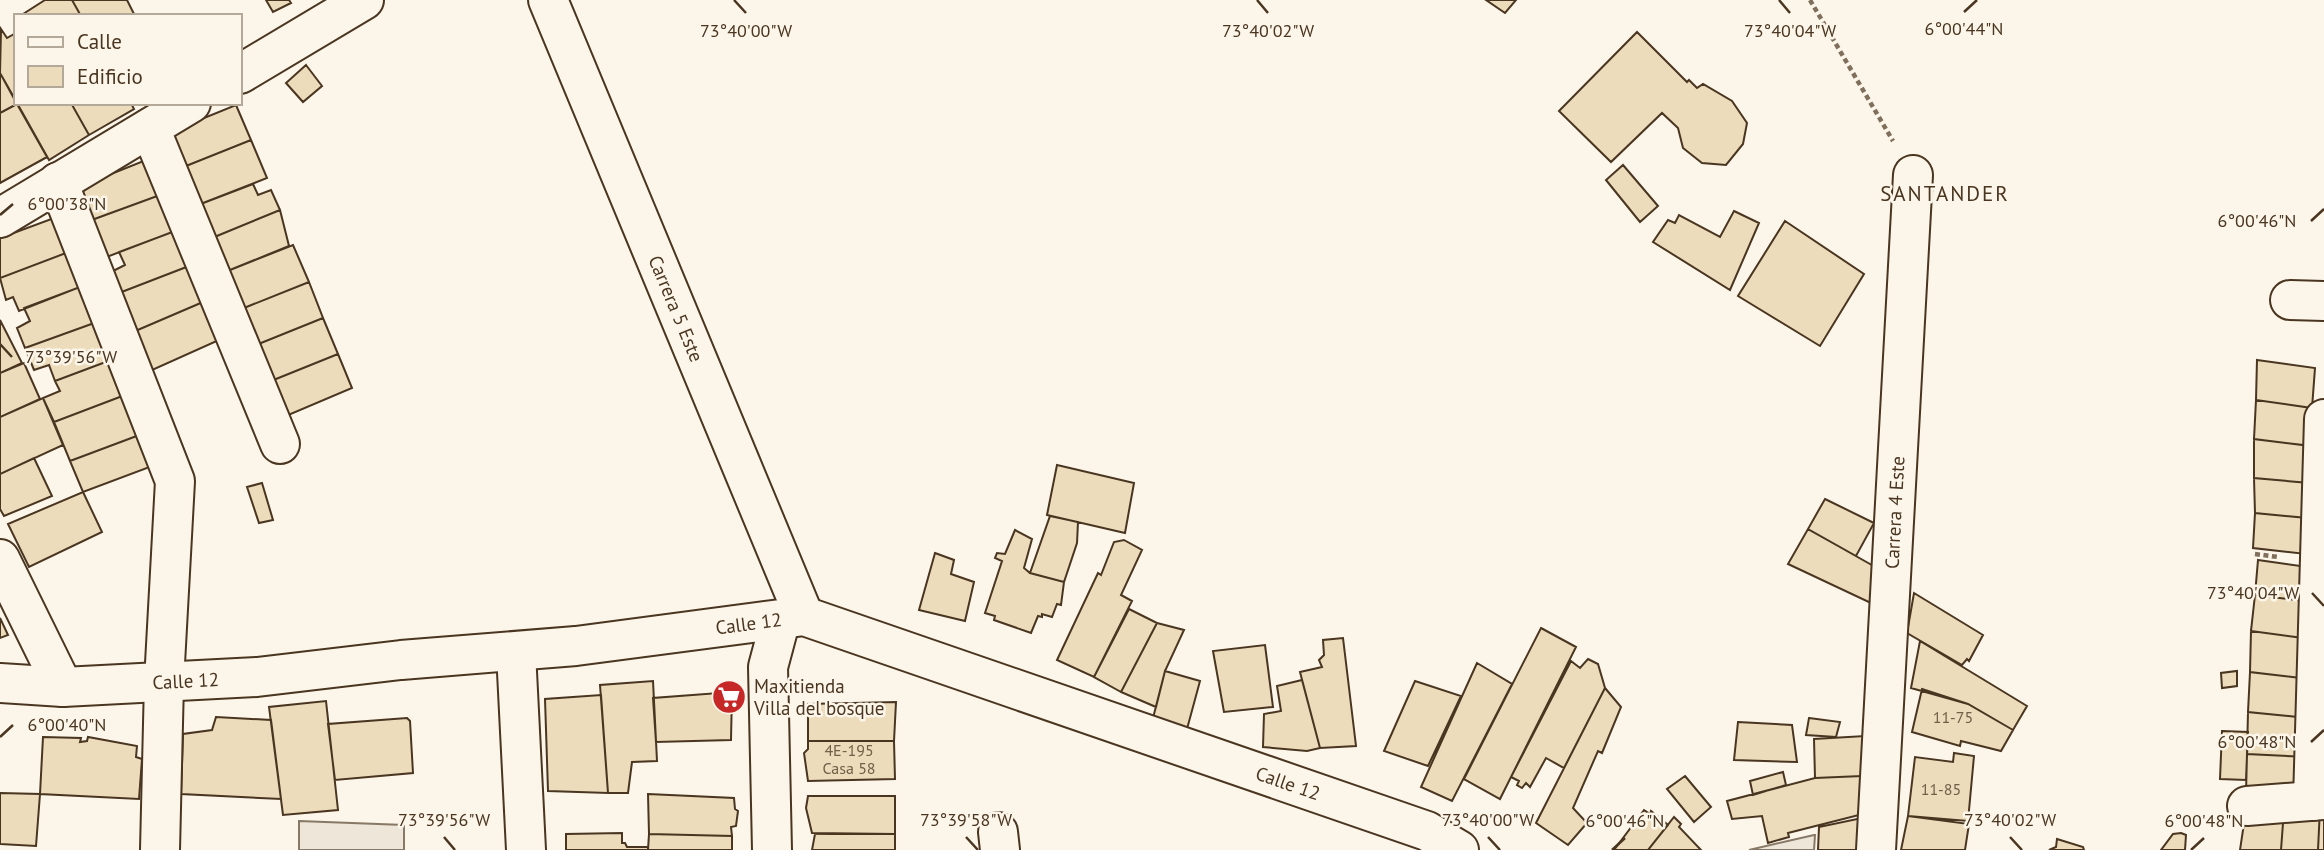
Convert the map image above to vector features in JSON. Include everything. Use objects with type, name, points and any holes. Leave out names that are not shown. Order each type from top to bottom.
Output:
[{"type":"street","points":[[242,73],[364,0]]},
{"type":"street","name":"Carrera 5 Este","points":[[548,0],[792,619]]},
{"type":"street","points":[[0,218],[188,105]]},
{"type":"street","points":[[150,128],[280,444]]},
{"type":"street","name":"Carrera 4 Este","points":[[1876,850],[1913,175]]},
{"type":"street","points":[[58,182],[175,481],[164,682],[160,850]]},
{"type":"street","points":[[2247,806],[2318,801],[2324,419]]},
{"type":"street","points":[[0,559],[63,687]]},
{"type":"street","points":[[772,850],[768,667],[792,619]]},
{"type":"street","name":"Calle 12","points":[[0,683],[63,687],[257,677],[401,660],[516,652],[792,619],[1427,831],[1459,850]]},
{"type":"street","points":[[516,652],[526,850]]},
{"type":"path","points":[[1810,0],[1913,175]]},
{"type":"shaded area","points":[[299,821],[404,825],[404,850],[299,850]]},
{"type":"shaded area","points":[[1814,835],[1814,850],[1749,850]]},
{"type":"building","points":[[45,0],[72,0],[80,14],[23,14]]},
{"type":"building","points":[[72,0],[127,0],[134,14],[80,14]]},
{"type":"building","points":[[266,0],[289,0],[291,3],[273,12]]},
{"type":"building","points":[[1486,0],[1516,0],[1505,13]]},
{"type":"building","points":[[1,29],[7,38],[14,34],[14,98],[0,73]]},
{"type":"building","points":[[1637,32],[1687,82],[1689,80],[1697,88],[1703,84],[1732,101],[1747,123],[1743,144],[1726,165],[1702,163],[1683,148],[1678,128],[1662,113],[1611,162],[1559,111]]},
{"type":"building","points":[[306,65],[322,86],[303,102],[286,83]]},
{"type":"building","points":[[0,73],[15,105],[0,113]]},
{"type":"building","points":[[18,105],[72,105],[89,135],[49,160]]},
{"type":"building","points":[[18,105],[47,157],[0,183],[0,113]]},
{"type":"building","points":[[72,105],[132,105],[134,109],[89,135]]},
{"type":"building","points":[[236,105],[251,140],[181,168],[167,133]]},
{"type":"building","points":[[251,140],[267,178],[198,205],[181,168]]},
{"type":"building","points":[[146,160],[160,195],[89,221],[76,188]]},
{"type":"building","points":[[1623,165],[1658,206],[1640,222],[1606,180]]},
{"type":"building","points":[[253,184],[258,195],[271,190],[280,210],[212,238],[198,205]]},
{"type":"building","points":[[160,195],[175,231],[104,258],[89,221]]},
{"type":"building","points":[[280,210],[289,246],[225,272],[212,238]]},
{"type":"building","points":[[1734,211],[1759,223],[1730,290],[1653,242],[1668,220],[1675,223],[1679,215],[1720,237]]},
{"type":"building","points":[[54,218],[66,253],[0,278],[0,238]]},
{"type":"building","points":[[1785,221],[1864,274],[1820,346],[1738,296]]},
{"type":"building","points":[[175,231],[189,266],[119,293],[109,273],[125,265],[119,252]]},
{"type":"building","points":[[293,245],[309,282],[239,310],[225,272]]},
{"type":"building","points":[[66,253],[80,287],[19,311],[13,297],[6,300],[0,278]]},
{"type":"building","points":[[189,266],[203,302],[133,332],[119,293]]},
{"type":"building","points":[[309,282],[323,318],[256,345],[239,310]]},
{"type":"building","points":[[80,287],[97,322],[25,348],[17,328],[30,321],[24,308]]},
{"type":"building","points":[[203,302],[219,340],[150,371],[133,332]]},
{"type":"building","points":[[323,318],[338,354],[271,381],[256,345]]},
{"type":"building","points":[[0,320],[22,363],[0,373]]},
{"type":"building","points":[[97,322],[111,360],[55,381],[49,365],[34,370],[25,348]]},
{"type":"building","points":[[338,354],[352,388],[286,416],[271,381]]},
{"type":"building","points":[[111,360],[125,395],[54,422],[43,398],[60,391],[55,381]]},
{"type":"building","points":[[2257,360],[2315,368],[2312,408],[2256,400]]},
{"type":"building","points":[[24,363],[40,399],[0,417],[0,373]]},
{"type":"building","points":[[125,395],[142,434],[70,461],[54,422]]},
{"type":"building","points":[[43,398],[63,445],[0,474],[0,417]]},
{"type":"building","points":[[2256,400],[2312,408],[2311,446],[2254,439]]},
{"type":"building","points":[[142,434],[155,465],[83,492],[70,461]]},
{"type":"building","points":[[2254,439],[2311,446],[2309,483],[2254,478]]},
{"type":"building","points":[[34,458],[52,496],[4,516],[0,509],[0,474]]},
{"type":"building","points":[[1057,465],[1134,483],[1125,533],[1047,515]]},
{"type":"building","points":[[2254,478],[2309,483],[2307,518],[2255,513]]},
{"type":"building","points":[[262,483],[273,520],[259,523],[247,487]]},
{"type":"building","points":[[83,492],[102,532],[29,567],[8,524]]},
{"type":"building","points":[[1825,499],[1874,523],[1856,556],[1808,529]]},
{"type":"building","points":[[2255,513],[2307,518],[2306,554],[2253,548]]},
{"type":"building","points":[[1050,516],[1078,522],[1077,543],[1064,582],[1030,573]]},
{"type":"building","points":[[1808,529],[1877,568],[1873,604],[1788,564]]},
{"type":"building","points":[[1015,530],[1032,539],[1024,568],[1030,573],[1064,582],[1061,605],[1057,604],[1052,617],[1042,614],[1042,617],[1038,616],[1031,633],[994,620],[995,616],[985,613],[1002,561],[995,558],[997,553],[1005,554]]},
{"type":"building","points":[[1124,540],[1142,550],[1121,595],[1132,601],[1094,677],[1057,660],[1098,573],[1101,575],[1114,542]]},
{"type":"building","points":[[935,553],[954,560],[951,574],[974,582],[965,621],[919,610]]},
{"type":"building","points":[[2258,560],[2315,568],[2313,602],[2255,595]]},
{"type":"building","points":[[1914,593],[1983,635],[1969,661],[1967,659],[1962,665],[1907,633]]},
{"type":"building","points":[[2255,595],[2313,602],[2311,639],[2251,631]]},
{"type":"building","points":[[1129,609],[1157,623],[1121,692],[1094,677]]},
{"type":"building","points":[[0,618],[8,635],[0,638]]},
{"type":"building","points":[[1157,623],[1184,630],[1165,671],[1156,707],[1121,692]]},
{"type":"building","points":[[1541,628],[1576,647],[1500,799],[1464,779]]},
{"type":"building","points":[[2251,631],[2311,639],[2309,679],[2250,672]]},
{"type":"building","points":[[1343,638],[1356,746],[1320,748],[1300,672],[1322,667],[1319,660],[1324,655],[1323,640]]},
{"type":"building","points":[[1920,641],[2027,706],[2013,730],[1968,704],[1911,688]]},
{"type":"building","points":[[1265,645],[1273,707],[1224,712],[1213,651]]},
{"type":"building","points":[[1588,659],[1598,664],[1605,688],[1564,768],[1546,758],[1530,787],[1526,783],[1522,788],[1517,785],[1519,781],[1511,777],[1571,661],[1580,668]]},
{"type":"building","points":[[1477,663],[1512,684],[1452,801],[1421,787]]},
{"type":"building","points":[[1165,671],[1200,681],[1187,729],[1153,718]]},
{"type":"building","points":[[2237,671],[2237,686],[2222,688],[2221,673]]},
{"type":"building","points":[[2250,672],[2309,679],[2307,718],[2248,712]]},
{"type":"building","points":[[1302,680],[1320,748],[1307,751],[1263,747],[1264,714],[1281,711],[1277,686]]},
{"type":"building","points":[[653,681],[657,761],[632,762],[628,793],[608,793],[600,685]]},
{"type":"building","points":[[1415,681],[1461,696],[1428,766],[1384,751]]},
{"type":"building","points":[[1605,688],[1621,707],[1602,753],[1598,751],[1573,808],[1587,823],[1568,845],[1536,823]]},
{"type":"building","points":[[1922,689],[1968,704],[2013,730],[2001,751],[1961,741],[1960,746],[1912,732]]},
{"type":"building","points":[[732,692],[731,740],[656,742],[653,698]]},
{"type":"building","points":[[601,695],[608,793],[548,791],[545,699]]},
{"type":"building","points":[[326,701],[338,810],[283,815],[269,707]]},
{"type":"building","points":[[896,702],[894,741],[808,741],[808,704]]},
{"type":"building","points":[[2248,712],[2307,718],[2307,757],[2247,754]]},
{"type":"building","points":[[216,717],[271,720],[281,799],[181,794],[183,734],[212,730]]},
{"type":"building","points":[[407,718],[410,721],[413,773],[335,780],[328,724]]},
{"type":"building","points":[[1809,718],[1840,722],[1836,737],[1806,735]]},
{"type":"building","points":[[1738,722],[1792,725],[1797,762],[1734,760]]},
{"type":"building","points":[[2222,731],[2248,732],[2246,780],[2220,779]]},
{"type":"building","points":[[1865,736],[1862,776],[1815,778],[1814,739]]},
{"type":"building","points":[[43,737],[81,738],[80,742],[87,741],[88,737],[137,746],[136,757],[142,759],[139,799],[40,794]]},
{"type":"building","points":[[808,741],[894,741],[895,779],[808,781],[804,753],[808,749]]},
{"type":"building","points":[[1954,753],[1974,756],[1968,821],[1908,816],[1915,757],[1953,762]]},
{"type":"building","points":[[2247,754],[2307,757],[2306,799],[2246,793]]},
{"type":"building","points":[[1783,772],[1786,785],[1753,795],[1750,781]]},
{"type":"building","points":[[1685,776],[1711,807],[1694,822],[1667,789]]},
{"type":"building","points":[[1862,776],[1859,815],[1788,833],[1789,837],[1768,843],[1762,816],[1732,819],[1727,801],[1815,778]]},
{"type":"building","points":[[0,793],[40,794],[36,846],[0,844]]},
{"type":"building","points":[[648,794],[734,798],[735,809],[738,811],[736,826],[731,827],[732,836],[649,834]]},
{"type":"building","points":[[808,796],[895,796],[895,834],[812,833],[806,808]]},
{"type":"building","points":[[2320,808],[2318,850],[2281,850],[2284,810]]},
{"type":"building","points":[[2320,808],[2324,808],[2324,850],[2318,850]]},
{"type":"building","points":[[1644,810],[1650,814],[1651,811],[1668,825],[1648,850],[1614,850]]},
{"type":"building","points":[[2246,810],[2284,810],[2281,850],[2240,850]]},
{"type":"building","points":[[1908,816],[1969,824],[1965,850],[1901,850]]},
{"type":"building","points":[[1674,817],[1681,824],[1679,827],[1701,850],[1648,850]]},
{"type":"building","points":[[1862,818],[1861,850],[1818,850],[1819,827]]},
{"type":"building","points":[[622,833],[622,843],[627,847],[648,847],[648,850],[566,850],[566,834]]},
{"type":"building","points":[[649,834],[732,836],[732,850],[648,850]]},
{"type":"building","points":[[815,834],[895,834],[895,850],[812,850]]},
{"type":"building","points":[[2173,834],[2186,835],[2185,850],[2161,850]]},
{"type":"building","points":[[2057,839],[2083,847],[2084,850],[2049,850],[2056,847]]},
{"type":"place","name":"Maxitienda Villa del bosque","points":[[729,697]]},
{"type":"district","name":"SANTANDER","points":[[1945,193]]}]
